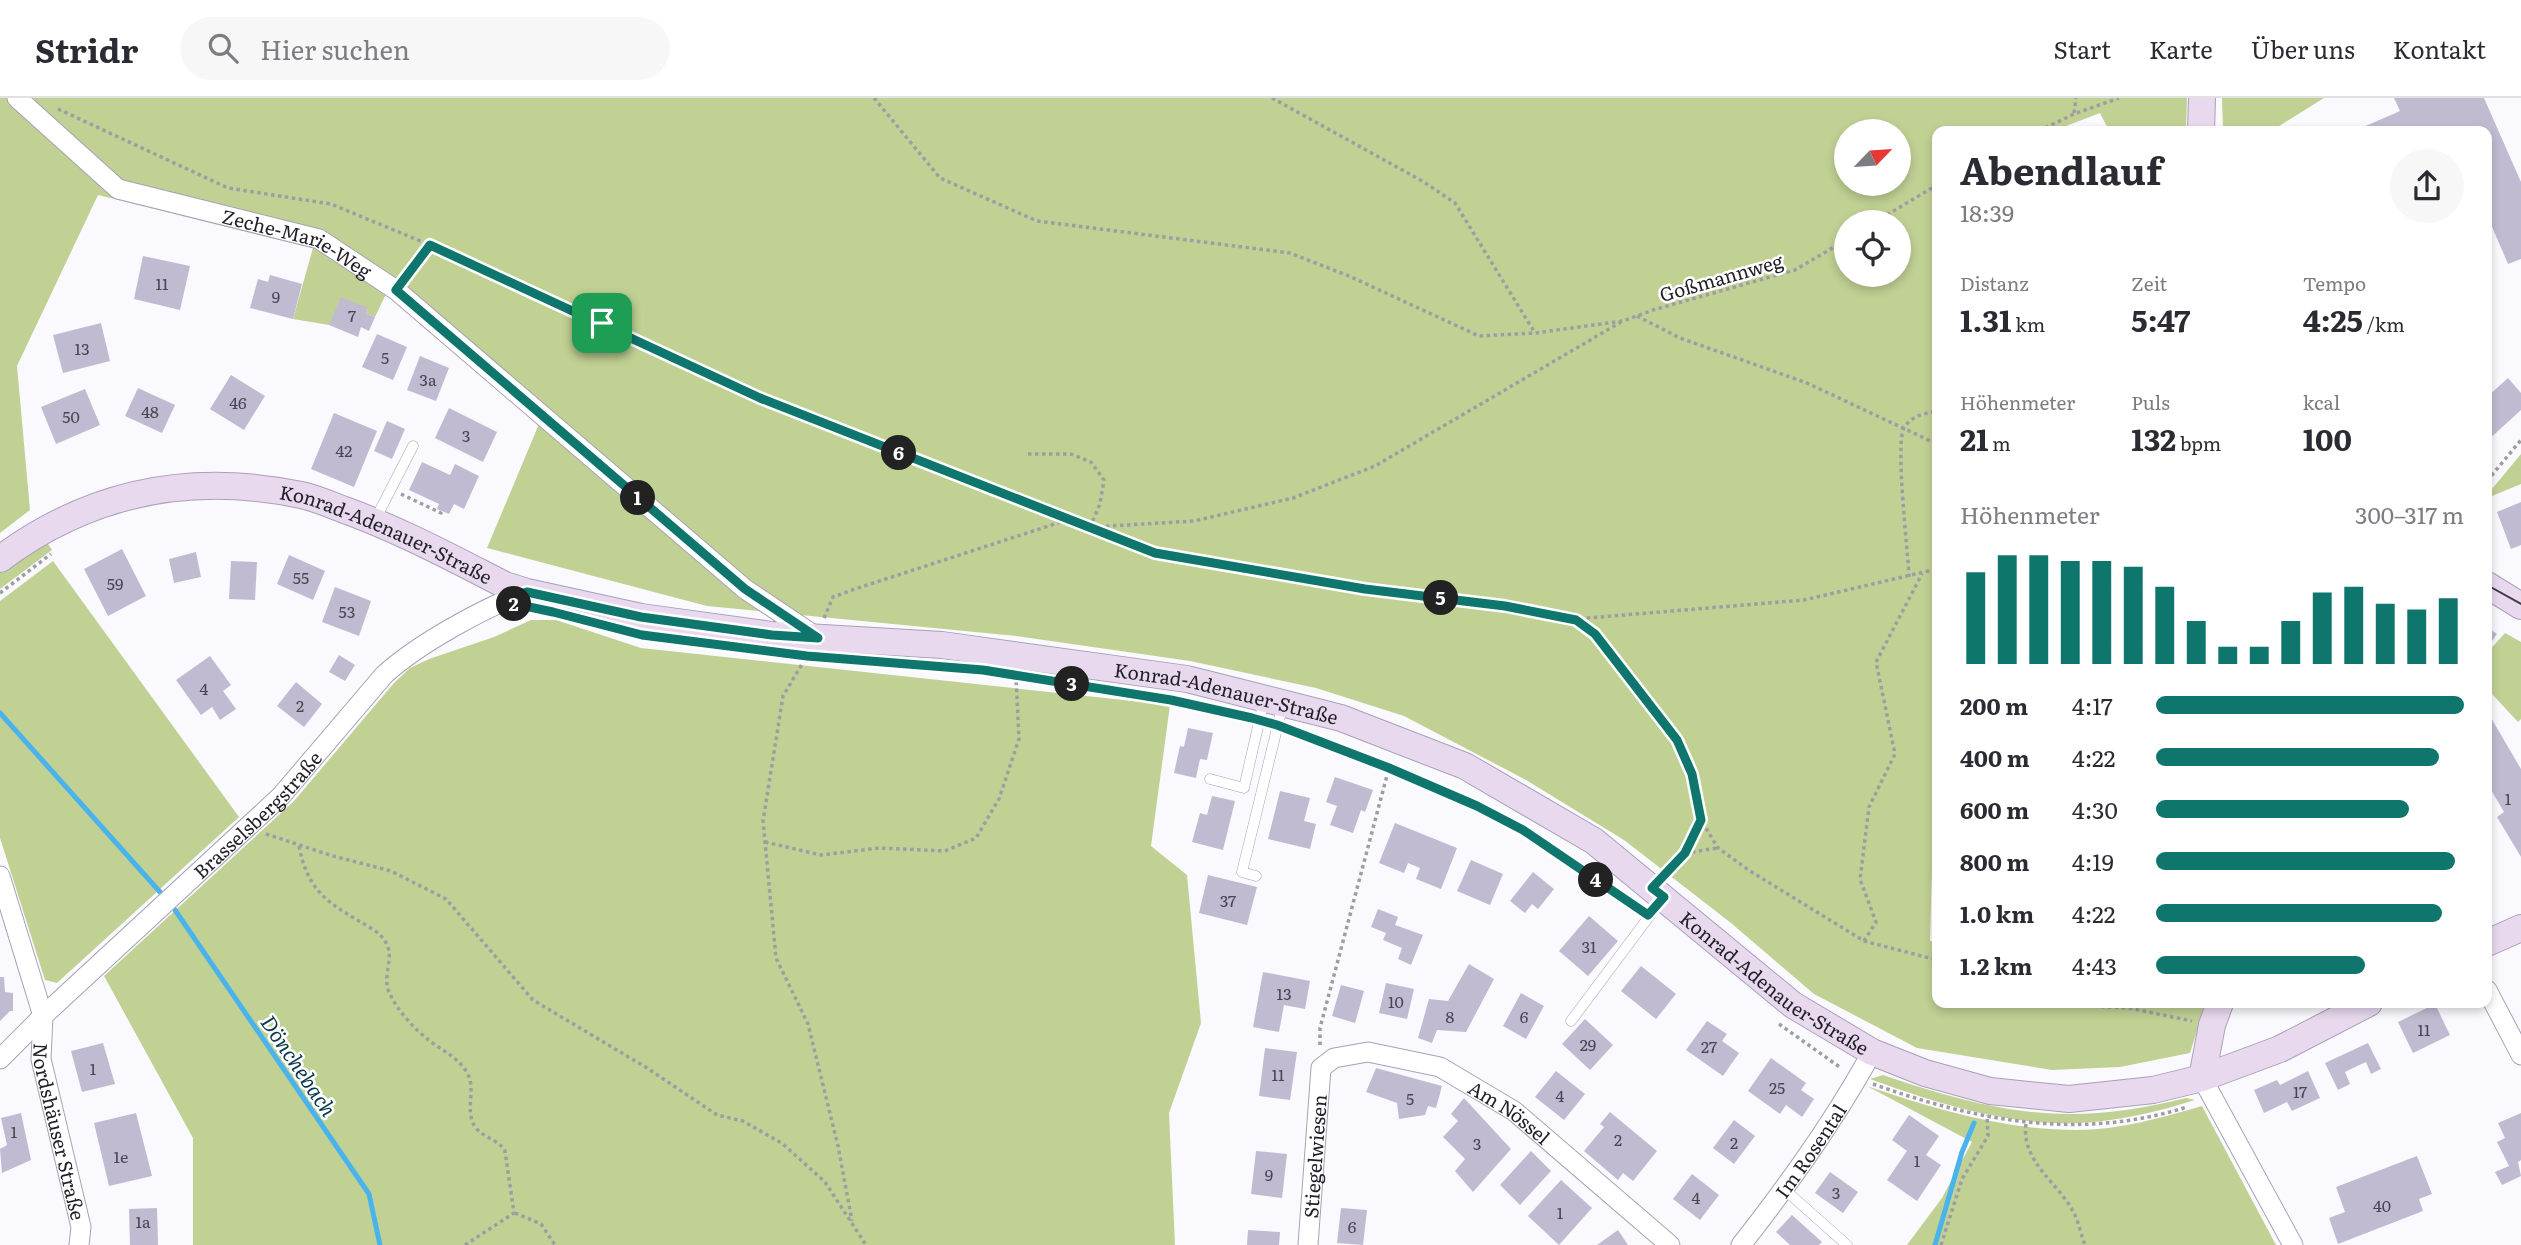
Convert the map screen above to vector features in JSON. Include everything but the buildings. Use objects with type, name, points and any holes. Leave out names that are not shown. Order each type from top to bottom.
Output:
[{"type":"main road","points":[[2201,126],[2202,98]]},
{"type":"main road","name":"Konrad-Adenauer-Straße","points":[[0,559],[31,535],[104,501],[165,488],[219,484],[303,495],[375,520],[505,585],[641,617],[772,635],[813,647],[956,647],[1187,679],[1275,709],[1341,718],[1465,766],[1594,841],[1654,900],[1793,1005],[1872,1052],[1925,1073],[1990,1091],[2069,1100],[2207,1087],[2359,1008]]},
{"type":"main road","points":[[2492,588],[2521,606]]},
{"type":"main road","points":[[2492,941],[2521,928]]},
{"type":"main road","points":[[2207,1087],[2216,1014]]},
{"type":"street","name":"Zeche-Marie-Weg","points":[[21,102],[118,189],[319,239],[396,290],[813,647]]},
{"type":"street","name":"Brasselsbergstraße","points":[[0,1059],[281,796],[384,675],[403,658],[501,601],[527,592]]},
{"type":"street","name":"Nordshäuser Straße","points":[[0,876],[43,1016],[41,1059],[82,1227],[79,1245]]},
{"type":"street","points":[[2492,1000],[2521,1055]]},
{"type":"street","name":"Am Nössel","points":[[1321,1068],[1334,1058],[1368,1052],[1440,1067],[1514,1111],[1670,1245]]},
{"type":"street","name":"Im Rosental","points":[[1741,1245],[1784,1189],[1858,1079],[1872,1052]]},
{"type":"street","name":"Stiegelwiesen","points":[[1308,1245],[1321,1068]]},
{"type":"street","points":[[2207,1087],[2293,1245]]},
{"type":"lane","points":[[375,520],[413,446]]},
{"type":"lane","points":[[1210,779],[1244,788],[1275,709]]},
{"type":"lane","points":[[1256,876],[1242,872],[1275,709]]},
{"type":"lane","points":[[1571,1021],[1654,900]]},
{"type":"lane","points":[[1784,1189],[1847,1245]]},
{"type":"path","points":[[874,98],[940,178],[1037,221],[1290,253],[1349,276],[1479,336],[1535,333],[1623,321]]},
{"type":"path","points":[[1272,98],[1423,182],[1455,204],[1535,333]]},
{"type":"path","points":[[2074,114],[2076,98]]},
{"type":"path","points":[[2049,126],[2119,98]]},
{"type":"path","points":[[21,102],[62,109],[228,188],[331,204],[430,245],[760,398],[1155,553],[1365,589],[1505,606],[1576,620],[1804,600],[1932,571]]},
{"type":"path","points":[[1895,210],[1932,188]]},
{"type":"path","points":[[396,290],[430,245]]},
{"type":"path","name":"Goßmannweg","points":[[1623,321],[1795,270],[1834,247]]},
{"type":"path","points":[[1637,316],[1680,338],[1807,383],[1932,442]]},
{"type":"path","points":[[1090,527],[1194,521],[1293,498],[1375,466],[1623,321]]},
{"type":"path","points":[[1909,577],[1900,453],[1904,428],[1920,414],[1932,412]]},
{"type":"path","points":[[2492,475],[2521,440]]},
{"type":"path","points":[[1028,454],[1071,454],[1091,462],[1104,480],[1100,504],[1090,527]]},
{"type":"path","points":[[406,496],[441,513],[442,511]]},
{"type":"path","points":[[852,1221],[838,1146],[808,1024],[776,958],[764,821],[783,696],[813,647],[833,597],[1069,520]]},
{"type":"path","points":[[0,593],[58,549]]},
{"type":"path","points":[[1864,941],[1876,922],[1860,879],[1869,807],[1895,754],[1876,662],[1922,574]]},
{"type":"path","points":[[1576,620],[1595,634],[1677,740],[1692,774],[1701,820],[1718,848],[1864,941],[1932,959]]},
{"type":"path","points":[[793,654],[813,647]]},
{"type":"path","points":[[765,842],[821,855],[879,848],[945,851],[976,838],[999,799],[1019,739],[1015,675],[1029,677]]},
{"type":"path","points":[[1275,709],[1389,768],[1477,806],[1654,900],[1685,853],[1701,820]]},
{"type":"path","points":[[1321,1068],[1320,1028],[1389,768]]},
{"type":"path","points":[[248,826],[299,845],[391,871],[446,899],[533,1000],[647,1068],[717,1115],[743,1122],[783,1144],[825,1182],[866,1245]]},
{"type":"path","points":[[299,845],[304,869],[315,890],[376,931],[388,945],[389,958],[385,975],[388,990],[398,1005],[415,1027],[457,1059],[469,1074],[470,1113],[476,1128],[505,1151],[514,1213]]},
{"type":"path","points":[[1685,853],[1718,848]]},
{"type":"path","points":[[2129,1008],[2216,1014]]},
{"type":"path","points":[[1770,1017],[1790,1034],[1858,1079],[1918,1100],[2025,1124],[2078,1126],[2134,1120],[2166,1113],[2207,1087]]},
{"type":"path","points":[[1941,1245],[1962,1179],[1988,1136],[1987,1115]]},
{"type":"path","points":[[2025,1124],[2024,1139],[2031,1155],[2074,1214],[2085,1245]]},
{"type":"path","points":[[465,1245],[514,1213]]},
{"type":"path","points":[[514,1213],[541,1224],[555,1245]]},
{"type":"green space","points":[[0,98],[2187,98],[2186,126],[2106,126],[2100,113],[2066,126],[1932,126],[1930,941],[1932,1008],[2204,1008],[2190,1053],[2120,1067],[2052,1070],[1917,1048],[1814,994],[1731,923],[1624,840],[1526,780],[1404,716],[1316,688],[1190,661],[1016,636],[707,606],[487,548],[539,424],[386,294],[375,317],[366,314],[368,308],[329,325],[293,319],[313,248],[98,195],[17,366],[30,510],[0,533]]},
{"type":"green space","points":[[2222,98],[2324,98],[2279,126],[2223,126]]},
{"type":"green space","points":[[2521,454],[2521,484],[2492,496],[2492,489]]},
{"type":"green space","points":[[46,541],[52,550],[0,589],[0,572]]},
{"type":"green space","points":[[53,561],[239,817],[57,983],[45,980],[0,838],[0,601]]},
{"type":"green space","points":[[531,620],[556,620],[641,648],[1170,705],[1151,846],[1187,875],[1201,1023],[1169,1113],[1175,1245],[193,1245],[193,1138],[104,976],[294,801],[394,683],[410,668],[494,637]]},
{"type":"green space","points":[[2505,633],[2521,642],[2521,719],[2518,722],[2492,694],[2492,647]]},
{"type":"green space","points":[[1883,1075],[1961,1099],[2033,1112],[2105,1112],[2186,1098],[2195,1100],[2152,1112],[2094,1122],[2026,1121],[1973,1111],[1870,1079]]},
{"type":"green space","points":[[1867,1086],[1970,1117],[2049,1129],[2124,1126],[2202,1106],[2276,1245],[1907,1245],[1942,1198],[1972,1142]]},
{"type":"waterway","name":"Dönchebach","points":[[0,713],[160,892]]},
{"type":"waterway","name":"Dönchebach","points":[[175,910],[369,1194],[380,1245]]},
{"type":"waterway","points":[[1935,1245],[1962,1152],[1974,1123]]},
{"type":"tram line","points":[[2492,588],[2521,604]]},
{"type":"route","points":[[430,245],[602,323],[760,398],[1155,553],[1365,589],[1505,606],[1576,620],[1595,634],[1677,740],[1692,774],[1701,820],[1685,853],[1652,888],[1664,897],[1648,915],[1523,830],[1477,806],[1389,768],[1252,718],[1171,700],[983,670],[807,656],[642,635],[501,601],[527,592],[641,617],[772,635],[818,638],[745,589],[396,290],[430,245]]}]
